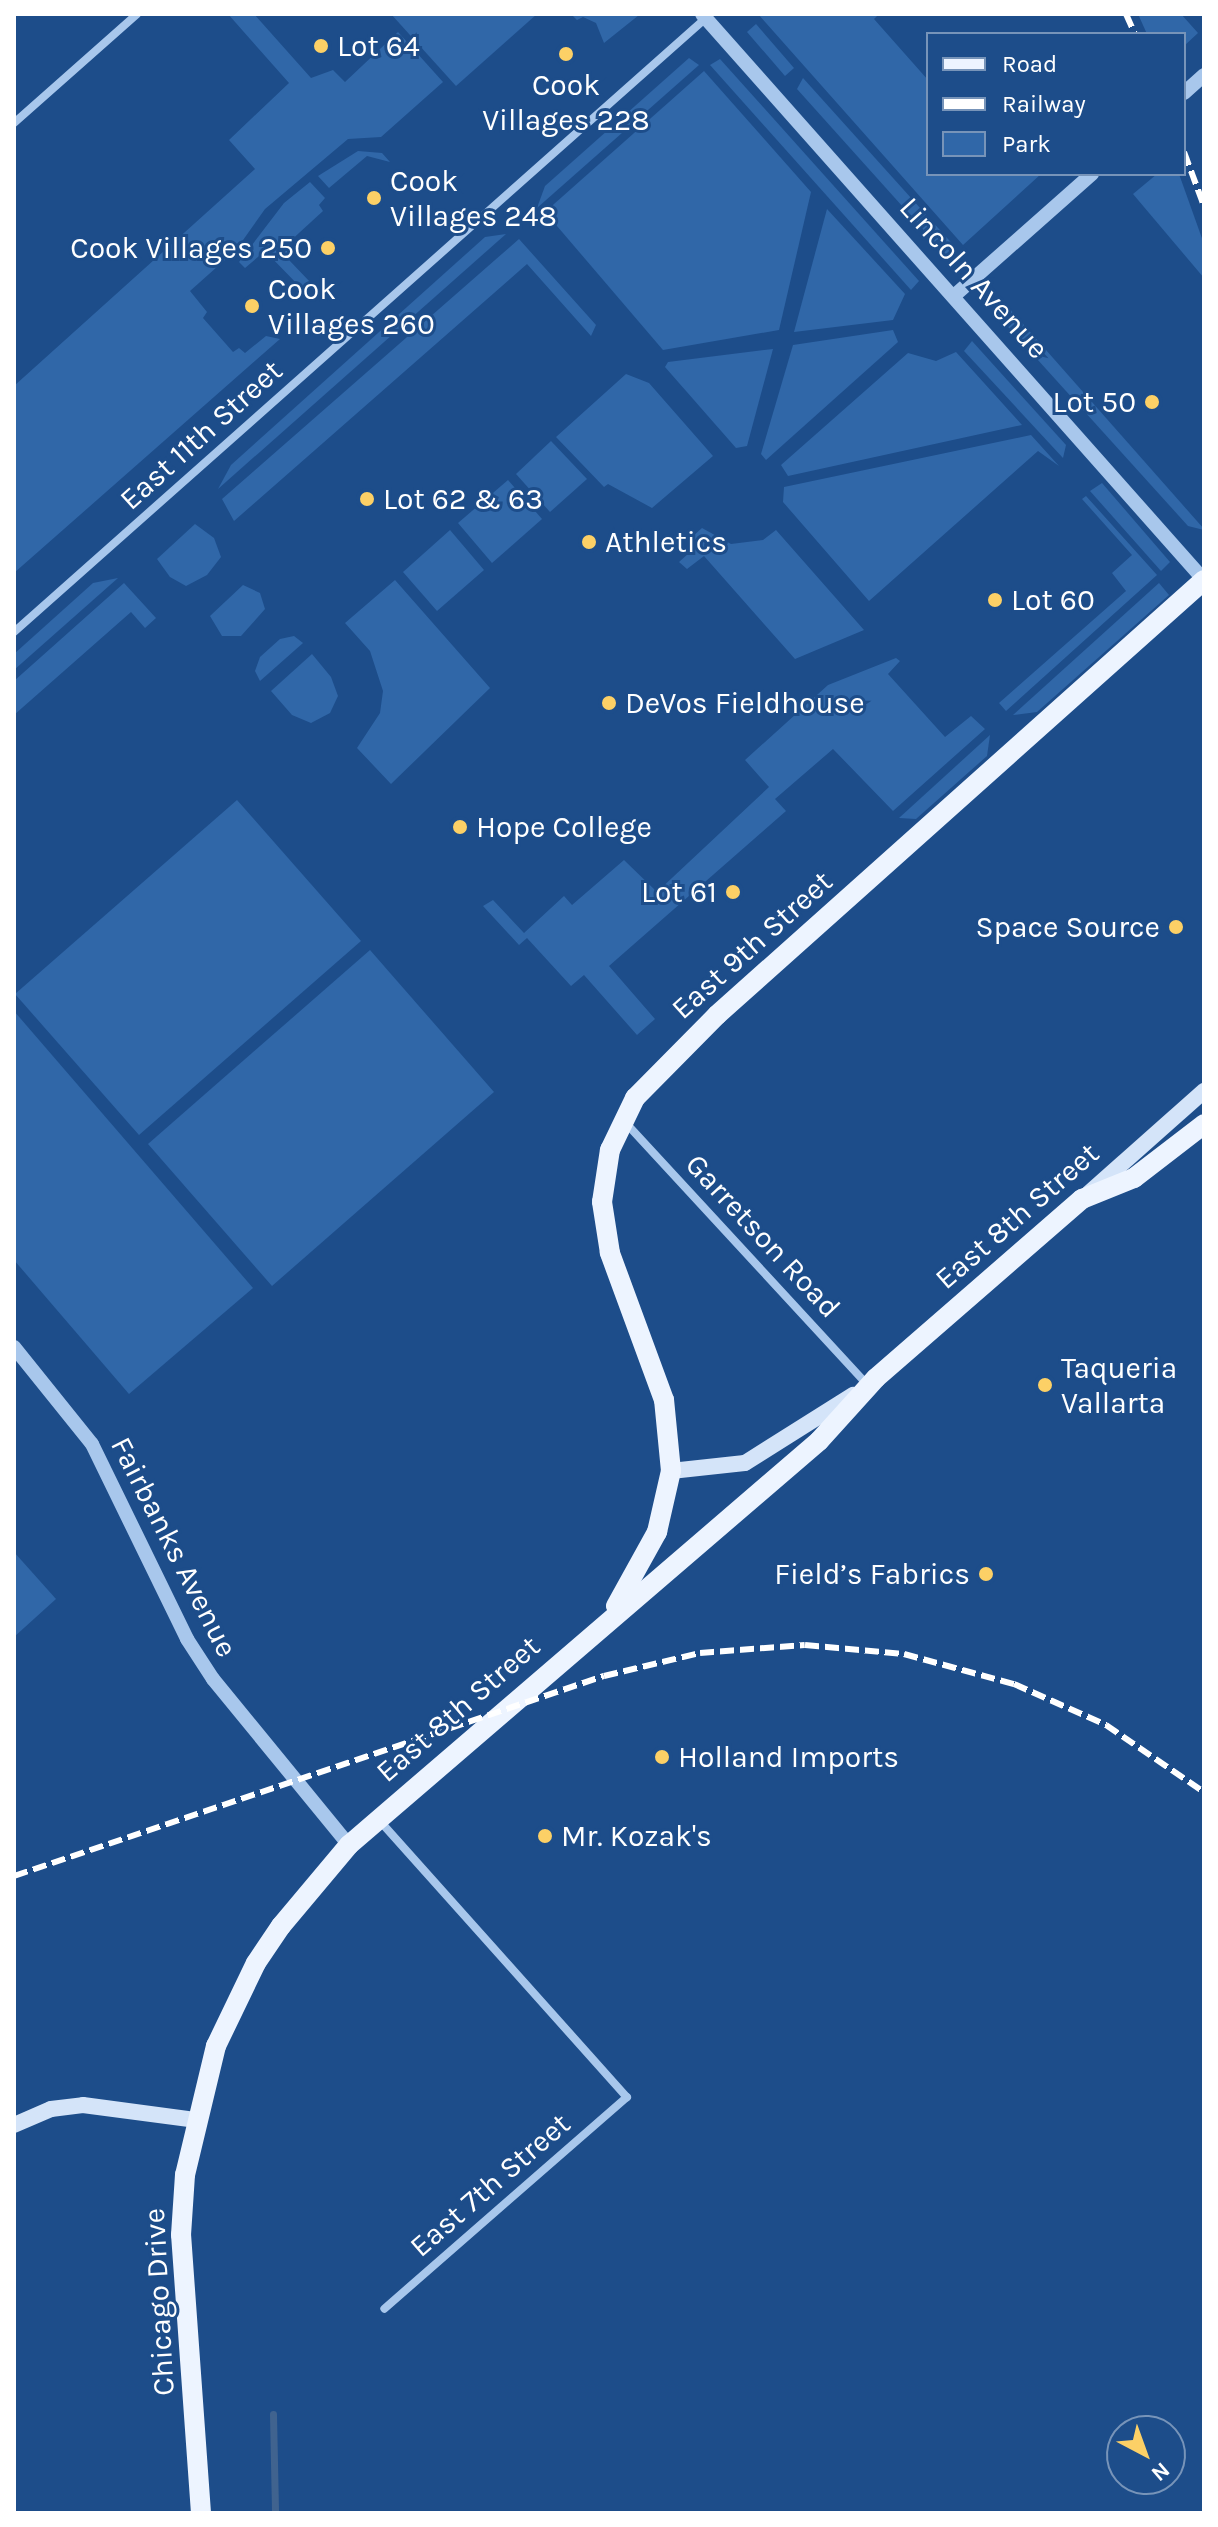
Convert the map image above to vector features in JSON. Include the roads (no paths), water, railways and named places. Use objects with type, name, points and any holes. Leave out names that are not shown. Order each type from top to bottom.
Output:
[{"type":"main road","name":"East 9th Street","points":[[671,1471],[664,1400],[604,1224],[604,1180],[623,1120],[654,1076],[698,1033],[1204,580]]},
{"type":"main road","name":"East 8th Street","points":[[349,1845],[607,1619],[675,1568],[819,1441],[868,1385],[1204,1091]]},
{"type":"main road","points":[[1082,1199],[1134,1178],[1204,1124]]},
{"type":"main road","name":"East 8th Street","points":[[607,1619],[657,1532],[671,1471],[745,1463],[868,1385]]},
{"type":"main road","name":"Chicago Drive","points":[[201,2513],[181,2235],[195,2120],[216,2046],[256,1963],[308,1891],[349,1845]]},
{"type":"main road","points":[[14,2125],[51,2109],[83,2105],[195,2120]]},
{"type":"street","points":[[14,123],[137,14]]},
{"type":"street","name":"Lincoln Avenue","points":[[704,16],[955,295],[1204,580]]},
{"type":"street","name":"East 11th Street","points":[[14,632],[704,16]]},
{"type":"street","points":[[1186,91],[1204,75]]},
{"type":"street","points":[[955,295],[1090,176]]},
{"type":"street","name":"Garretson Road","points":[[623,1120],[868,1385]]},
{"type":"street","name":"Fairbanks Avenue","points":[[14,1347],[92,1444],[187,1639],[213,1679],[349,1845]]},
{"type":"street","name":"East 7th Street","points":[[378,1820],[627,2097],[384,2309]]},
{"type":"waterway","points":[[273,2414],[275,2513]]},
{"type":"railway","points":[[1126,14],[1134,32]]},
{"type":"railway","points":[[1186,157],[1204,206]]},
{"type":"railway","points":[[14,1876],[604,1676],[700,1653],[805,1645],[904,1654],[1014,1684],[1106,1725],[1204,1792]]},
{"type":"place","name":"Lot 64","points":[[321,46]]},
{"type":"place","name":"Cook Villages 228","points":[[566,54]]},
{"type":"place","name":"Cook Villages 248","points":[[374,198]]},
{"type":"place","name":"Cook Villages 250","points":[[328,248]]},
{"type":"place","name":"Cook Villages 260","points":[[252,306]]},
{"type":"place","name":"Lot 50","points":[[1152,402]]},
{"type":"place","name":"Lot 62 & 63","points":[[367,499]]},
{"type":"place","name":"Athletics","points":[[589,542]]},
{"type":"place","name":"Lot 60","points":[[995,600]]},
{"type":"place","name":"DeVos Fieldhouse","points":[[609,703]]},
{"type":"place","name":"Hope College","points":[[460,827]]},
{"type":"place","name":"Lot 61","points":[[733,892]]},
{"type":"place","name":"Space Source","points":[[1176,927]]},
{"type":"place","name":"Taqueria Vallarta","points":[[1045,1385]]},
{"type":"place","name":"Field’s Fabrics","points":[[986,1574]]},
{"type":"place","name":"Holland Imports","points":[[662,1757]]},
{"type":"place","name":"Mr. Kozak's","points":[[545,1836]]}]
